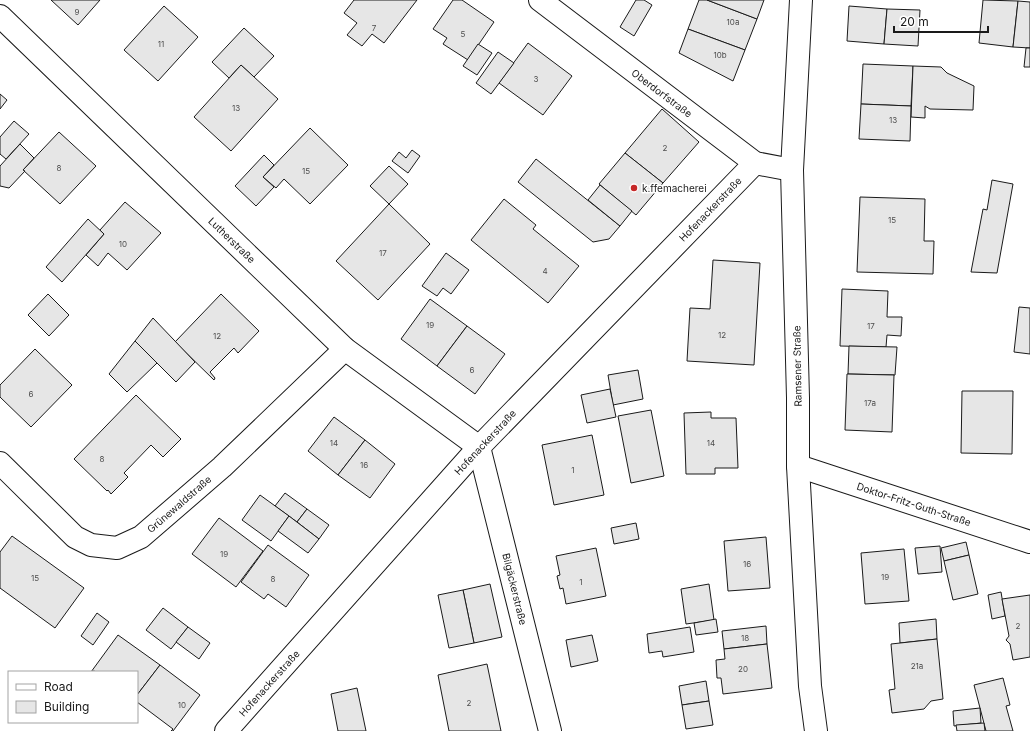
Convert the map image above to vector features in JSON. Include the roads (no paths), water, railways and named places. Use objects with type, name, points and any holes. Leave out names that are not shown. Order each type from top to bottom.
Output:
[{"type":"street","name":"Oberdorfstraße","points":[[540,0],[755,162],[792,170]]},
{"type":"street","name":"Ramsener Straße","points":[[800,0],[792,170],[798,398],[798,466],[810,686],[816,731]]},
{"type":"street","name":"Lutherstraße","points":[[0,16],[344,350],[479,447]]},
{"type":"street","name":"Hofenackerstraße","points":[[226,731],[479,447],[755,162]]},
{"type":"street","name":"Grünewaldstraße","points":[[0,463],[75,537],[91,545],[117,548],[141,537],[222,467],[344,350]]},
{"type":"street","name":"Bilgäckerstraße","points":[[479,447],[550,731]]},
{"type":"street","name":"Doktor-Fritz-Guth-Straße","points":[[798,466],[1030,542]]},
{"type":"place","name":"k.ffemacherei","points":[[634,188]]}]
